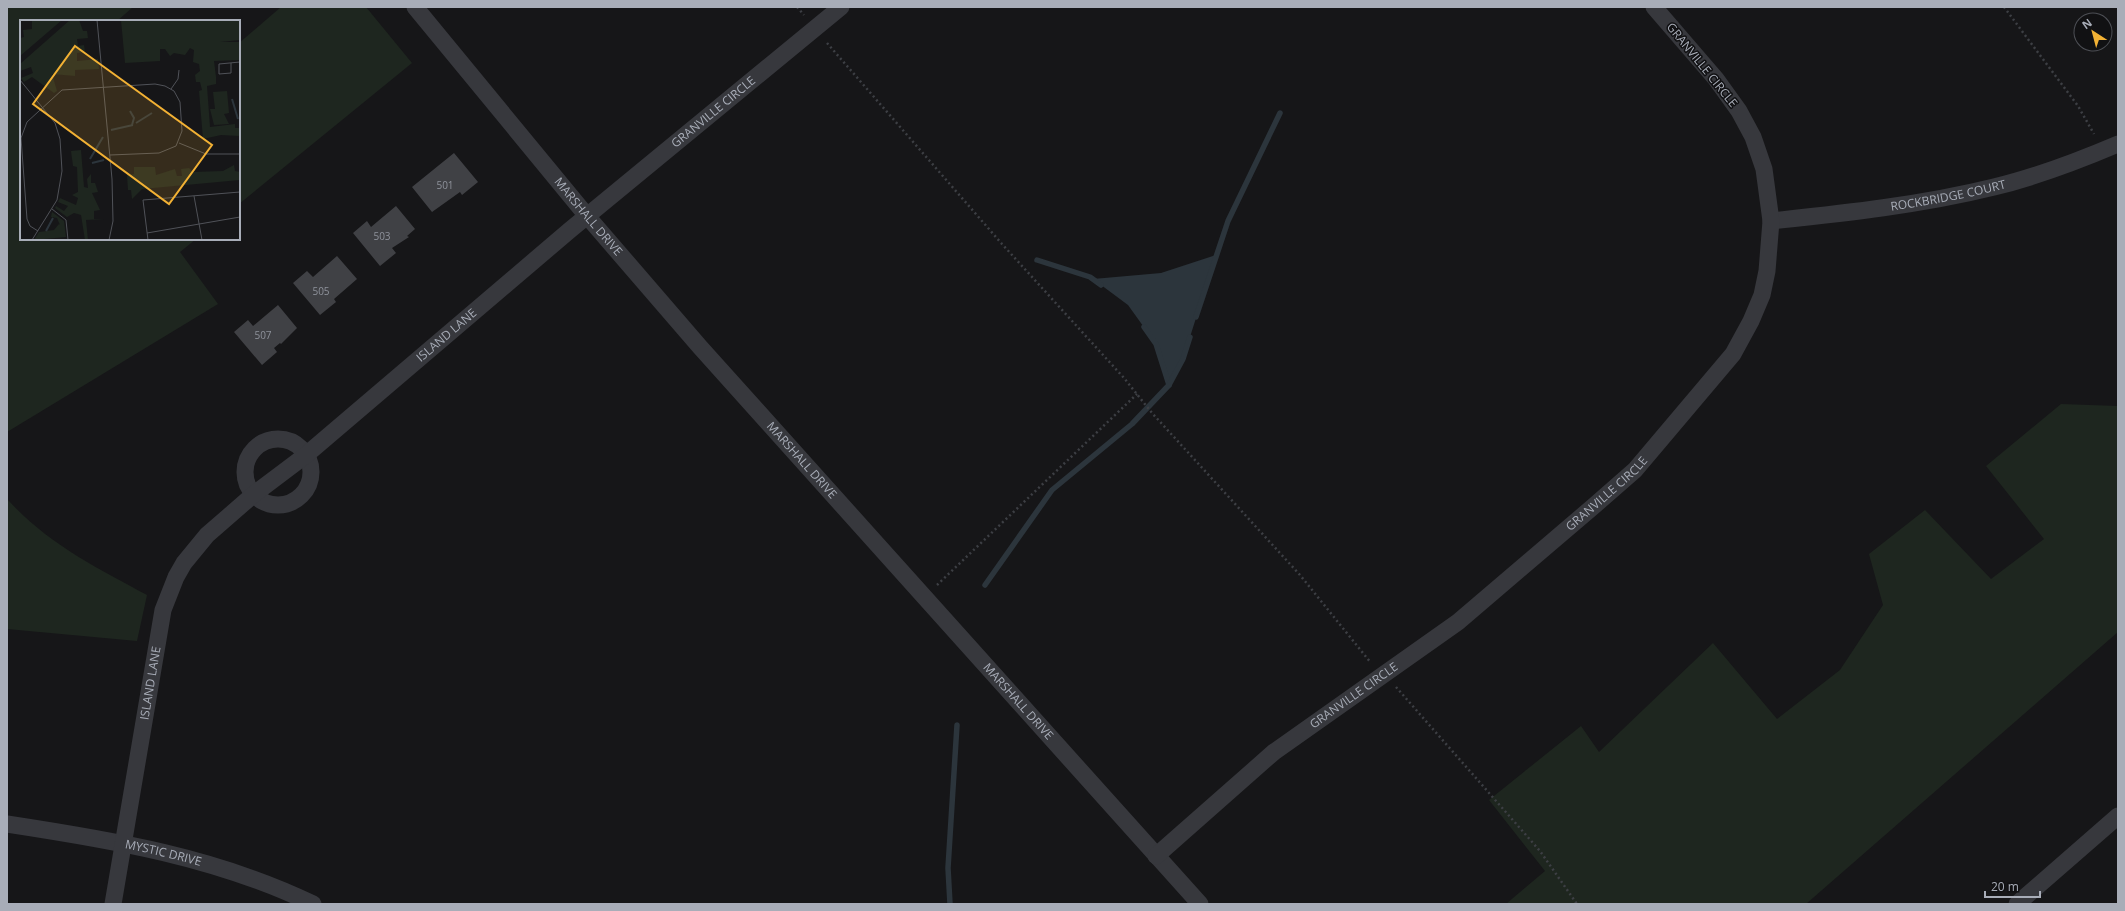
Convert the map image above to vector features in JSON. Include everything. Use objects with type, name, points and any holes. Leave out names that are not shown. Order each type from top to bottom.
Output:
[{"type":"street","name":"MARSHALL DRIVE","points":[[415,7],[587,216],[700,347],[1200,904]]},
{"type":"street","name":"GRANVILLE CIRCLE","points":[[587,216],[841,7]]},
{"type":"street","name":"GRANVILLE CIRCLE","points":[[1156,856],[1274,752],[1426,645],[1470,612],[1635,470],[1667,435],[1733,354],[1762,295],[1767,270],[1771,221],[1764,169],[1753,137],[1739,111],[1716,79],[1654,7]]},
{"type":"street","name":"ROCKBRIDGE COURT","points":[[1771,221],[1884,209],[1948,198],[2032,176],[2118,144]]},
{"type":"street","name":"ISLAND LANE","points":[[113,904],[163,610],[168,593],[184,563],[195,548],[253,495],[306,455],[587,216]]},
{"type":"street","points":[[278,439],[289,440],[298,445],[311,463],[312,475],[309,486],[302,496],[293,502],[282,506],[271,505],[260,501],[253,495],[246,483],[244,473],[246,462],[258,445],[268,440],[278,439]]},
{"type":"street","points":[[2017,904],[2118,816]]},
{"type":"street","name":"MYSTIC DRIVE","points":[[7,824],[123,842],[228,870],[313,904]]},
{"type":"path","points":[[797,7],[804,16]]},
{"type":"path","points":[[2004,7],[2078,106],[2094,135]]},
{"type":"path","points":[[827,43],[1002,244],[1137,394],[1152,413],[1300,575],[1381,676]]},
{"type":"path","points":[[937,585],[1137,394]]},
{"type":"path","points":[[1396,687],[1540,851],[1577,904]]},
{"type":"shaded area","points":[[7,7],[133,7],[118,20],[20,20],[20,240],[195,240],[180,252],[218,304],[7,432]]},
{"type":"shaded area","points":[[281,7],[366,7],[412,63],[240,203],[240,42]]},
{"type":"shaded area","points":[[1216,255],[1183,359],[1169,385],[1156,344],[1128,305],[1093,279],[1161,273]]},
{"type":"shaded area","points":[[2061,404],[2118,406],[2118,632],[1806,904],[1506,904],[1545,871],[1489,800],[1581,726],[1599,752],[1713,643],[1777,719],[1840,670],[1883,605],[1869,554],[1925,510],[1991,579],[2044,539],[1986,466]]},
{"type":"shaded area","points":[[7,499],[38,529],[72,553],[147,595],[137,641],[7,629]]},
{"type":"building","points":[[454,153],[478,182],[462,195],[460,192],[432,212],[412,187]]},
{"type":"building","points":[[396,206],[415,229],[407,236],[409,237],[392,248],[396,253],[380,266],[353,233],[367,221],[371,227]]},
{"type":"building","points":[[337,256],[357,279],[334,299],[336,302],[320,315],[293,283],[307,271],[313,277]]},
{"type":"building","points":[[278,305],[297,328],[281,344],[280,343],[274,348],[277,352],[262,365],[234,332],[248,320],[253,326]]},
{"type":"waterway","points":[[1196,317],[1228,221],[1280,113]]},
{"type":"waterway","points":[[1037,260],[1090,277],[1101,285]]},
{"type":"waterway","points":[[1144,327],[1156,344],[1169,385]]},
{"type":"waterway","points":[[985,585],[1052,490],[1132,424],[1169,385],[1183,359],[1190,337]]},
{"type":"waterway","points":[[950,904],[948,868],[957,725]]}]
